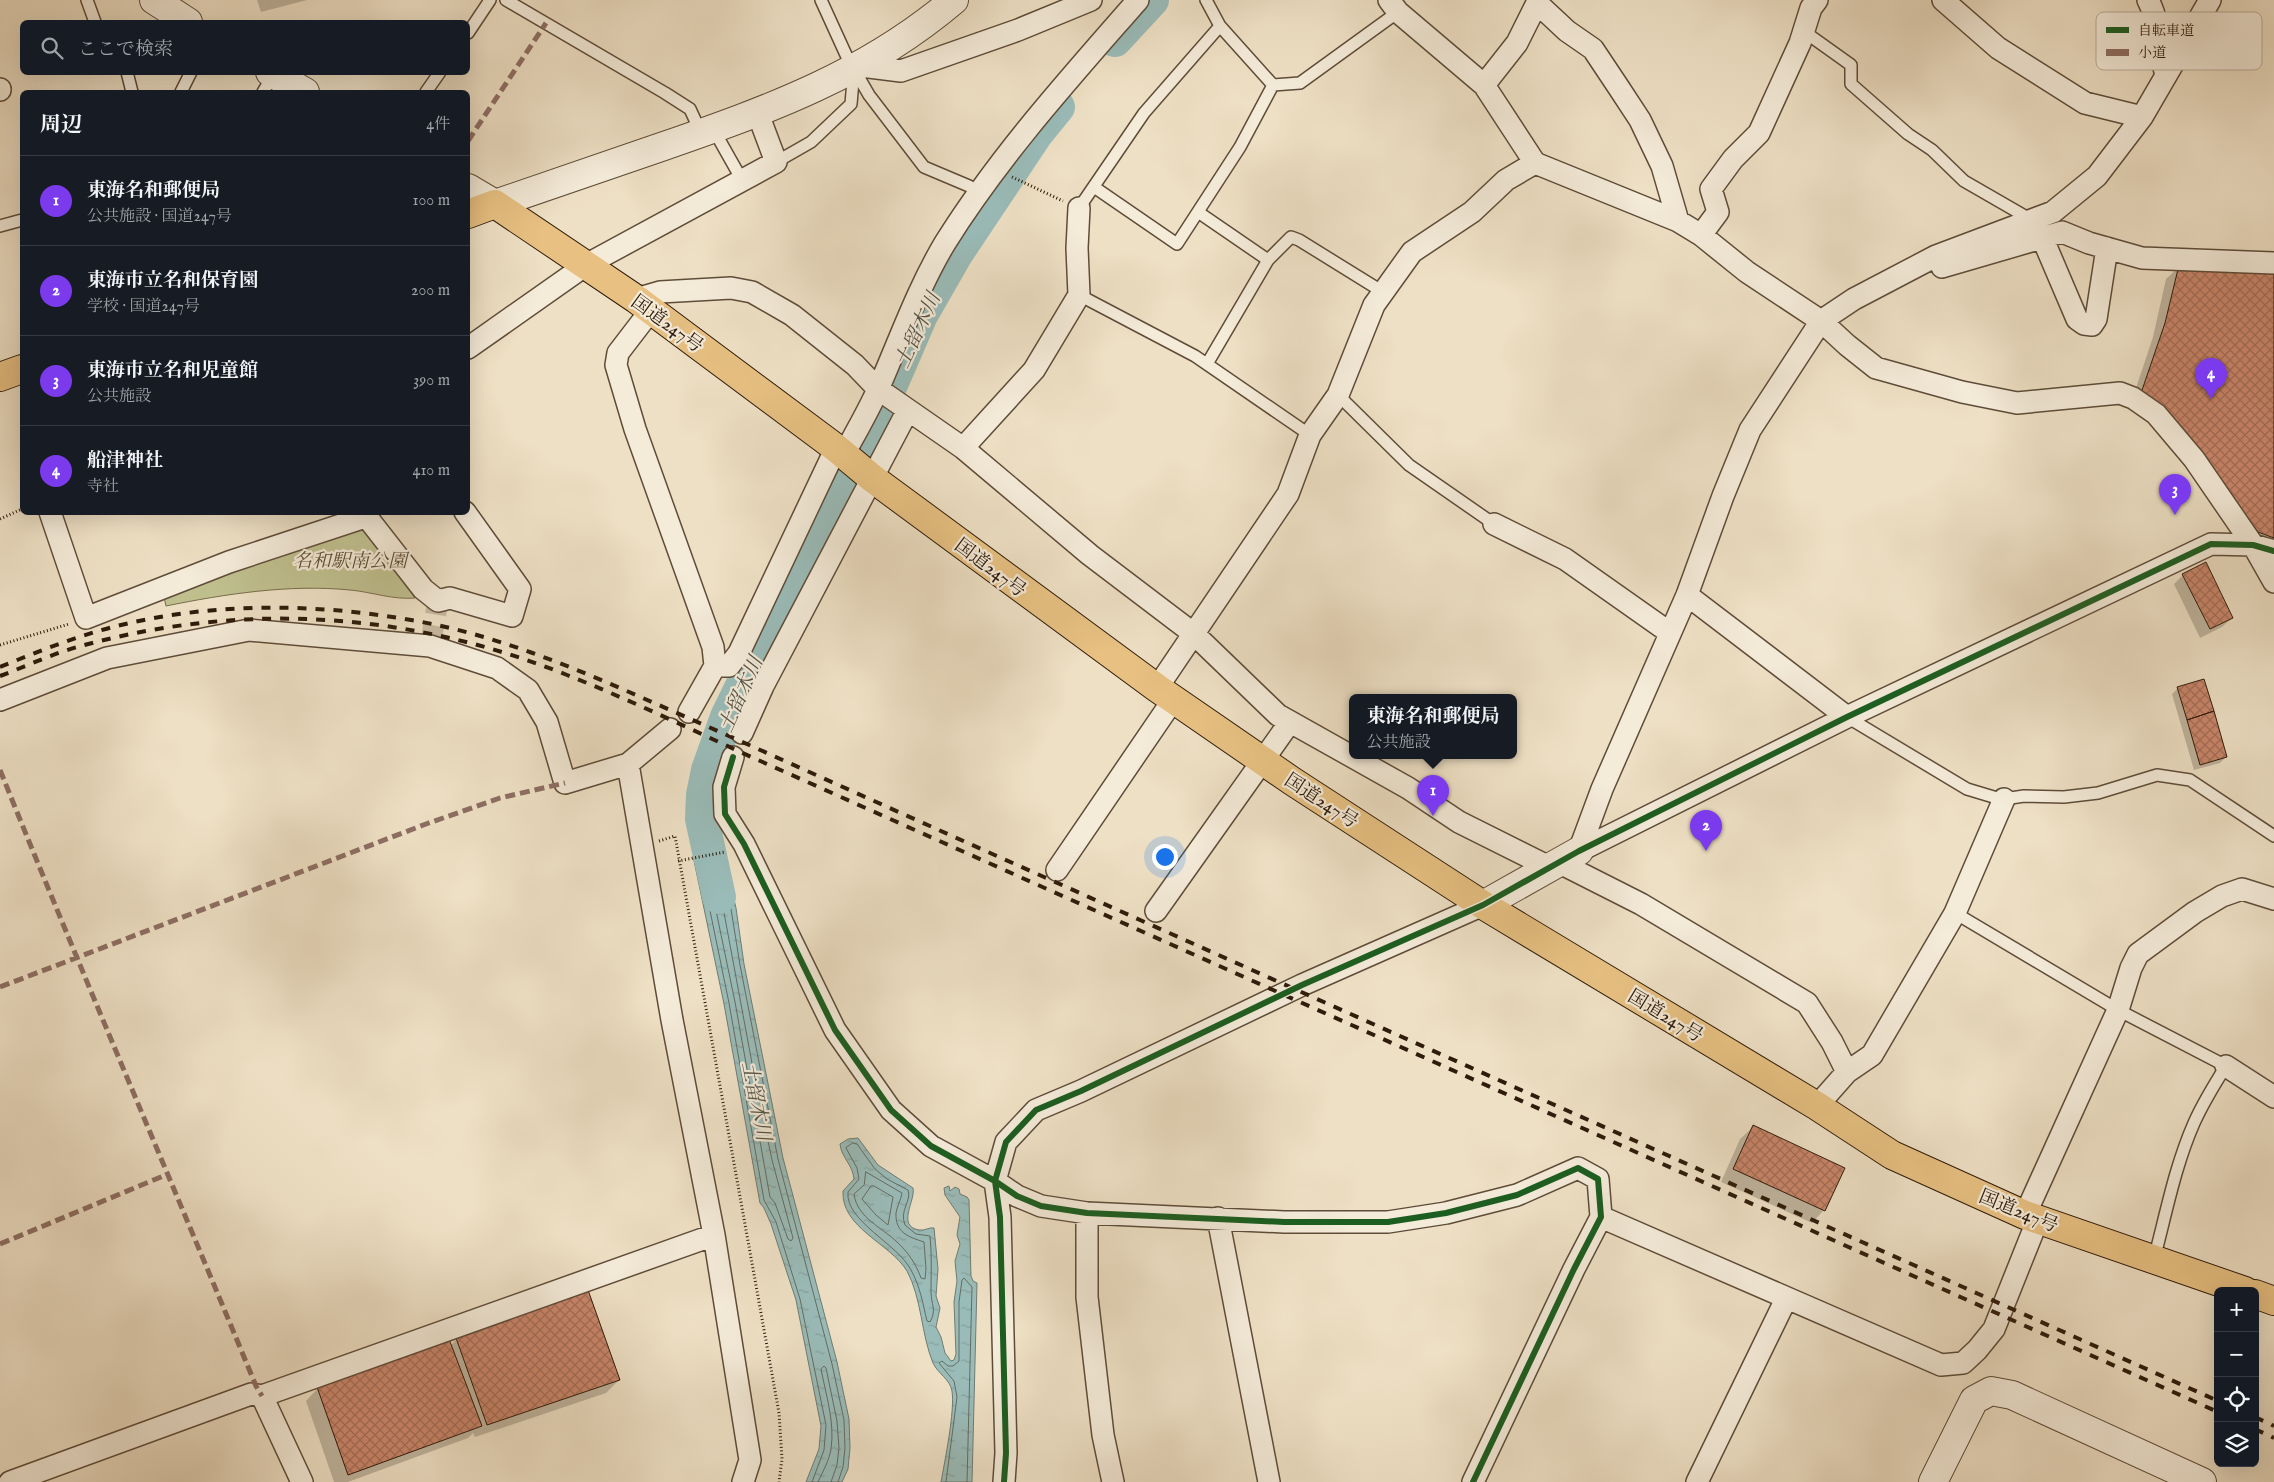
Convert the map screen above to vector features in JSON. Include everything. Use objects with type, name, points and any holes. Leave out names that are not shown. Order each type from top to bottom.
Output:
[{"type":"highway","points":[[470,213],[495,204]]},
{"type":"highway","name":"国道247号","points":[[495,204],[643,304],[840,451],[869,476],[1165,694],[1483,905],[1818,1106],[1892,1155],[2031,1217],[2234,1287]]},
{"type":"highway","points":[[0,377],[20,371]]},
{"type":"highway","points":[[2259,1295],[2274,1301]]},
{"type":"street","points":[[154,0],[185,20]]},
{"type":"street","points":[[470,189],[495,204],[758,114],[857,68],[934,17],[954,0]]},
{"type":"street","points":[[857,68],[901,71],[1018,30],[1091,0]]},
{"type":"street","points":[[715,666],[729,666],[739,653],[840,451],[878,390],[910,311],[945,243],[1028,127],[1138,0]]},
{"type":"street","points":[[1701,235],[1718,212],[1712,189],[1733,159],[1759,133],[1803,33],[1811,8],[1817,0]]},
{"type":"street","points":[[1943,0],[1998,48],[2085,103],[2142,117]]},
{"type":"street","points":[[2148,0],[2154,12]]},
{"type":"street","points":[[2203,12],[2210,0]]},
{"type":"street","points":[[1484,85],[1517,42],[1537,1],[1567,31],[1593,49],[1640,120],[1662,166],[1678,221]]},
{"type":"street","points":[[1393,6],[1484,85],[1535,163],[1678,221],[1701,235],[1746,272],[1821,321],[1876,368],[1962,392],[2017,403],[2120,393],[2133,398],[2156,414],[2194,459],[2253,545],[2274,582]]},
{"type":"street","points":[[2164,70],[2166,74]]},
{"type":"street","points":[[1562,860],[1602,789],[1687,595],[1723,496],[1750,430],[1821,321],[1907,269],[2052,212],[2097,176],[2142,117],[2168,70]]},
{"type":"street","points":[[269,80],[299,90]]},
{"type":"street","points":[[470,341],[586,265],[776,162],[758,114]]},
{"type":"street","points":[[1057,870],[1165,694],[1194,634],[1288,494],[1310,435],[1338,395],[1374,305],[1412,252],[1472,212],[1506,180],[1535,163]]},
{"type":"street","points":[[963,448],[1034,370],[1079,295],[1077,248],[1079,208]]},
{"type":"street","points":[[1907,269],[1930,270],[2062,232],[2142,258],[2274,264]]},
{"type":"street","points":[[2042,237],[2078,320],[2084,324],[2092,325],[2096,319],[2107,248]]},
{"type":"street","points":[[689,712],[715,666],[714,647],[635,429],[616,366],[618,352],[643,304],[660,292],[731,288],[752,292],[792,315],[855,366],[878,390],[963,448],[1090,555],[1194,634],[1278,715],[1349,755]]},
{"type":"street","points":[[742,733],[763,686],[905,409]]},
{"type":"street","points":[[51,515],[86,618],[229,562],[361,515]]},
{"type":"street","points":[[365,515],[423,589],[438,601],[450,598],[512,616],[520,589],[467,515]]},
{"type":"street","points":[[1494,524],[1565,560],[1670,633]]},
{"type":"street","points":[[1004,1482],[1006,1453],[1000,1217],[995,1181],[1006,1142],[1036,1110],[1081,1091],[1295,988],[1483,905],[1562,860],[1847,717],[2211,544],[2253,545],[2274,551]]},
{"type":"street","points":[[1687,595],[1847,717]]},
{"type":"street","points":[[0,700],[107,658],[249,630],[430,646],[497,668],[528,690],[547,722],[565,783],[628,764],[670,729]]},
{"type":"street","points":[[1156,912],[1290,722]]},
{"type":"street","points":[[732,757],[724,787],[725,814],[744,844],[836,1030],[891,1110],[931,1146],[995,1181],[1017,1196],[1041,1206],[1087,1213],[1284,1222],[1388,1222],[1446,1213],[1517,1195],[1578,1168],[1598,1179],[1601,1217],[1574,1269],[1473,1482]]},
{"type":"street","points":[[1356,759],[1408,788],[1459,822],[1562,860],[1641,904],[1807,1003],[1832,1042],[1847,1072]]},
{"type":"street","points":[[628,764],[672,1020],[714,1235],[750,1460],[743,1482]]},
{"type":"street","points":[[1818,1106],[1847,1072],[1872,1055],[1954,913],[2004,799]]},
{"type":"street","points":[[1601,1217],[1941,1365],[1962,1363],[1977,1350],[1994,1329],[2031,1217],[2118,1010],[2131,968],[2138,954],[2195,912],[2222,896],[2242,889],[2274,899]]},
{"type":"street","points":[[2226,1066],[2274,1097]]},
{"type":"street","points":[[1087,1213],[1087,1297],[1103,1436],[1113,1482]]},
{"type":"street","points":[[1218,1218],[1269,1482]]},
{"type":"street","points":[[10,1482],[251,1394],[262,1396],[714,1235]]},
{"type":"street","points":[[1697,1482],[1786,1298]]},
{"type":"street","points":[[1933,1482],[1974,1400],[1991,1391],[2012,1395],[2202,1482]]},
{"type":"street","points":[[262,1396],[302,1482]]},
{"type":"lane","points":[[87,0],[94,20]]},
{"type":"lane","points":[[470,29],[490,0]]},
{"type":"lane","points":[[506,0],[665,92],[690,110],[720,141],[742,180]]},
{"type":"lane","points":[[821,0],[869,95],[924,167],[969,186],[979,194]]},
{"type":"lane","points":[[1206,0],[1220,26],[1273,85]]},
{"type":"lane","points":[[1273,85],[1300,84],[1393,6]]},
{"type":"lane","points":[[1079,208],[1144,112],[1220,26]]},
{"type":"lane","points":[[1803,33],[1809,35],[1851,65],[1851,84],[1908,134],[1932,150],[1964,181],[2023,215],[2026,222]]},
{"type":"lane","points":[[776,162],[812,142],[851,104],[857,68]]},
{"type":"lane","points":[[128,75],[132,90]]},
{"type":"lane","points":[[182,90],[190,75]]},
{"type":"lane","points":[[427,90],[438,75]]},
{"type":"lane","points":[[1094,187],[1178,244],[1240,147],[1273,85]]},
{"type":"lane","points":[[1198,212],[1268,260]]},
{"type":"lane","points":[[0,226],[20,221]]},
{"type":"lane","points":[[1207,364],[1268,260],[1291,237],[1299,240],[1383,292]]},
{"type":"lane","points":[[1079,295],[1207,364],[1310,435]]},
{"type":"lane","points":[[1338,395],[1409,465],[1494,524]]},
{"type":"lane","points":[[1847,717],[1967,789],[2004,799],[2024,796],[2064,797],[2098,793],[2157,775],[2182,778],[2190,780],[2274,836]]},
{"type":"lane","points":[[1954,913],[2118,1010],[2226,1066],[2207,1095],[2193,1124],[2175,1180],[2154,1259]]},
{"type":"path","points":[[1017,181],[1079,208]]},
{"type":"path","points":[[0,519],[20,510]]},
{"type":"path","points":[[0,645],[86,618]]},
{"type":"path","points":[[675,836],[779,1413],[782,1459],[779,1482]]},
{"type":"path","points":[[678,861],[729,851],[744,844]]},
{"type":"green space","name":"名和駅南公園","points":[[359,527],[366,531],[415,598],[399,598],[350,590],[304,588],[234,594],[166,606],[164,597]]},
{"type":"water","points":[[722,849],[736,908],[744,964],[783,1158],[837,1362],[849,1419],[850,1448],[848,1469],[842,1482],[806,1482],[819,1449],[821,1426],[796,1300],[771,1224],[760,1203],[724,1004],[693,856]]},
{"type":"water","points":[[858,1138],[878,1165],[913,1188],[908,1212],[909,1223],[912,1228],[923,1230],[934,1228],[938,1269],[936,1296],[940,1308],[936,1327],[945,1353],[951,1361],[954,1360],[956,1354],[954,1302],[957,1281],[955,1261],[960,1244],[957,1235],[960,1217],[945,1195],[944,1188],[949,1186],[950,1191],[955,1187],[959,1189],[960,1194],[969,1200],[971,1276],[973,1281],[977,1283],[972,1482],[941,1482],[951,1423],[952,1391],[949,1383],[933,1363],[916,1293],[907,1271],[890,1252],[858,1225],[844,1204],[843,1191],[854,1179],[852,1169],[842,1153],[840,1144],[848,1139]]},
{"type":"building","points":[[2179,265],[2274,271],[2274,538],[2258,532],[2193,444],[2140,396],[2165,323]]},
{"type":"building","points":[[2206,562],[2233,618],[2210,629],[2182,574]]},
{"type":"building","points":[[2204,679],[2214,711],[2187,720],[2177,687]]},
{"type":"building","points":[[2214,711],[2227,757],[2200,765],[2187,720]]},
{"type":"building","points":[[1753,1125],[1845,1168],[1825,1211],[1733,1169]]},
{"type":"building","points":[[588,1290],[620,1380],[487,1425],[456,1338]]},
{"type":"building","points":[[449,1339],[482,1426],[348,1475],[317,1387]]},
{"type":"waterway","name":"土留木川","points":[[1115,40],[1152,0]]},
{"type":"waterway","name":"土留木川","points":[[719,897],[702,819],[703,795],[708,770],[727,717],[834,497],[861,454],[921,315],[956,254],[1036,134],[1058,107]]},
{"type":"tunnel","points":[[430,646],[438,601]]},
{"type":"railway","points":[[0,667],[70,640],[113,627],[150,619],[224,609],[300,608],[337,610],[411,620],[484,637],[555,661],[693,720],[2214,1399]]},
{"type":"railway","points":[[0,676],[71,649],[142,632],[204,623],[265,619],[326,620],[387,626],[448,638],[508,654],[567,675],[622,698],[2214,1410]]},
{"type":"railway","points":[[2259,1419],[2274,1426]]},
{"type":"railway","points":[[2259,1431],[2274,1438]]},
{"type":"marked path","points":[[470,138],[546,23]]},
{"type":"marked path","points":[[0,770],[256,1386],[262,1396]]},
{"type":"marked path","points":[[0,987],[426,824],[500,798],[565,783]]},
{"type":"marked path","points":[[0,1244],[168,1174]]},
{"type":"cycle path","points":[[1004,1482],[1006,1453],[1000,1217],[995,1181],[1006,1142],[1036,1110],[1081,1091],[1302,985],[1483,905],[1579,851],[1847,717],[2211,544],[2253,545],[2274,551]]},
{"type":"cycle path","points":[[733,757],[724,787],[725,814],[744,844],[835,1030],[891,1110],[931,1146],[995,1181],[1017,1196],[1041,1206],[1087,1213],[1284,1222],[1388,1222],[1446,1213],[1517,1195],[1578,1168],[1598,1179],[1601,1217],[1574,1269],[1473,1482]]},
{"type":"place","name":"船津神社","points":[[2211,399]]},
{"type":"place","name":"東海市立名和児童館","points":[[2175,515]]},
{"type":"place","name":"東海名和郵便局","points":[[1433,816]]},
{"type":"place","name":"東海市立名和保育園","points":[[1706,851]]}]
